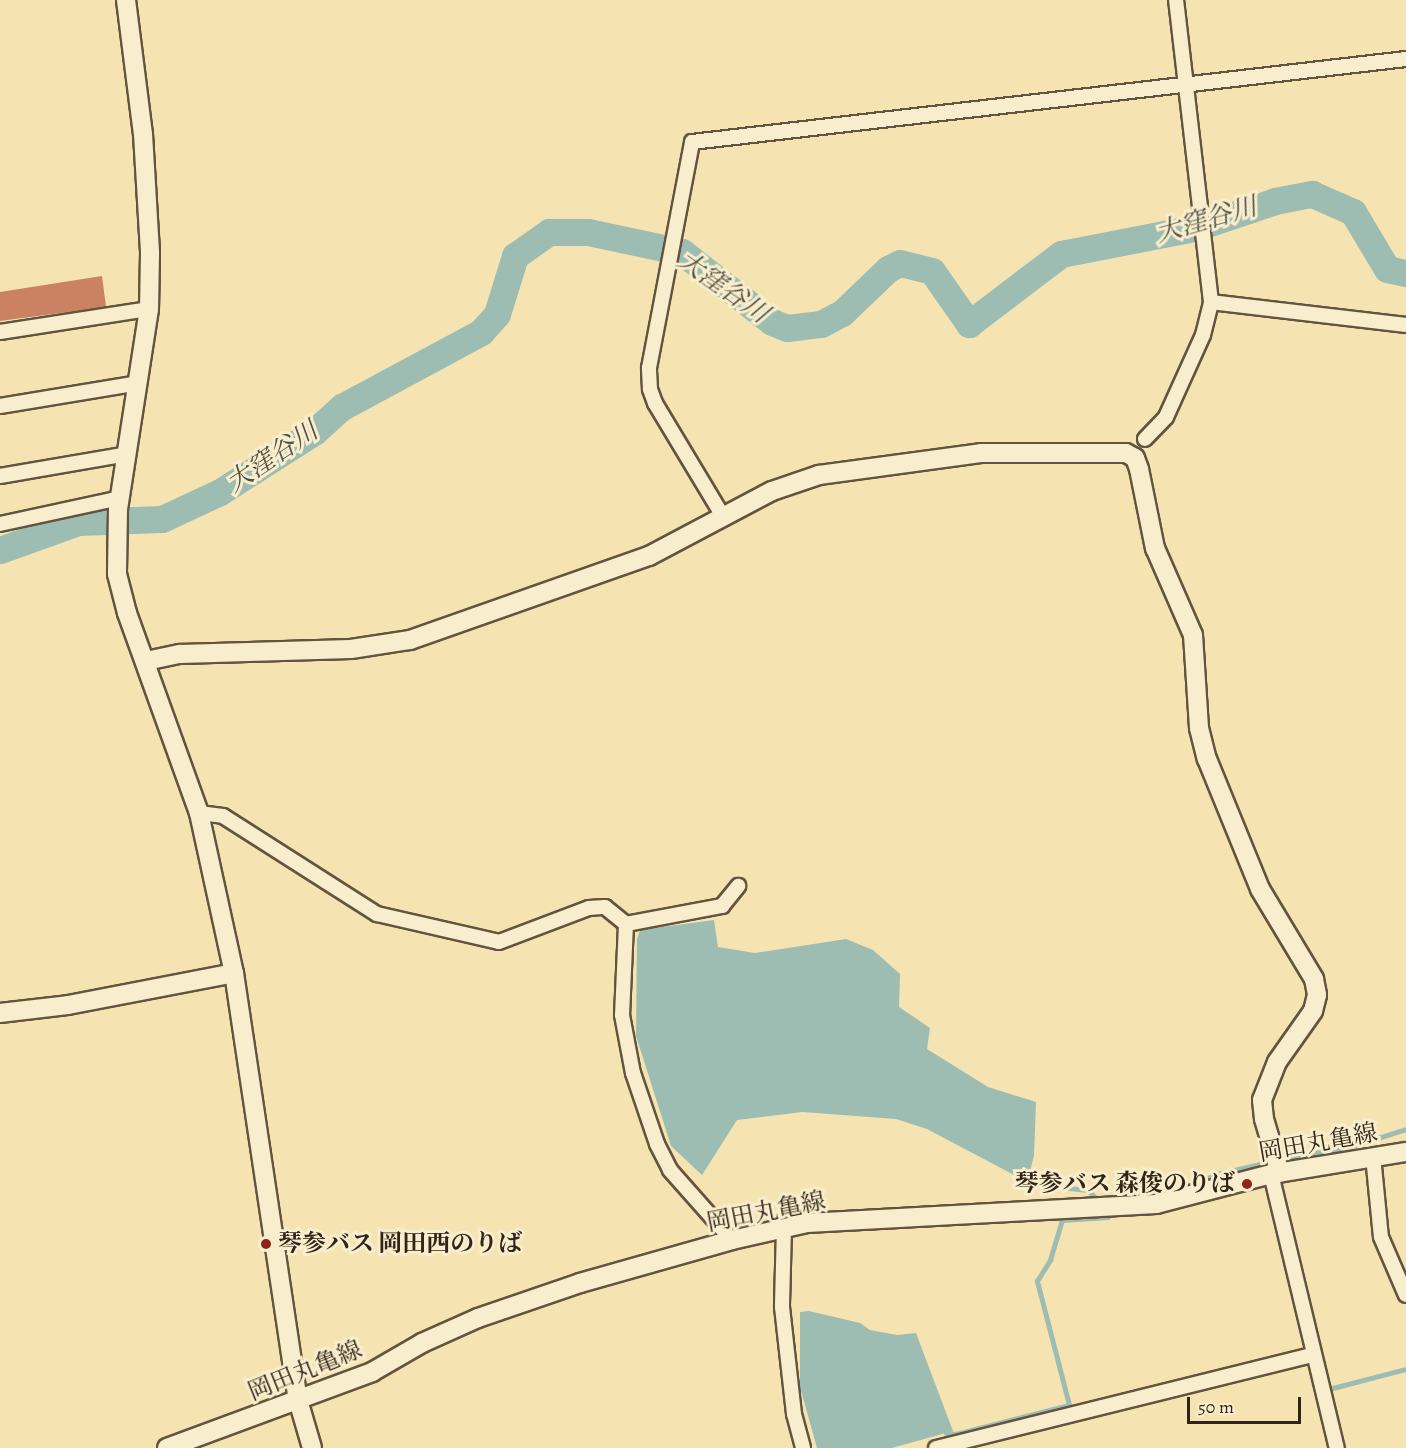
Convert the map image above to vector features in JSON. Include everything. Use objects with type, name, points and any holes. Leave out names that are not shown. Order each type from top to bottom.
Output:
[{"type":"street","points":[[126,0],[149,199],[149,309],[118,511],[121,595],[147,661],[199,813],[234,973],[298,1400],[312,1448]]},
{"type":"street","points":[[1145,439],[1166,417],[1203,335],[1211,302],[1176,0]]},
{"type":"street","points":[[724,518],[655,403],[650,389],[649,368],[692,142],[1186,86],[1406,58]]},
{"type":"street","points":[[1211,302],[1406,325]]},
{"type":"street","points":[[0,332],[149,309]]},
{"type":"street","points":[[0,406],[139,382]]},
{"type":"street","points":[[147,661],[180,654],[351,649],[410,640],[599,576],[649,556],[772,491],[819,475],[981,453],[1126,453],[1135,458],[1155,548],[1193,634],[1199,728],[1207,759],[1260,889],[1314,979],[1317,995],[1313,1011],[1277,1062],[1264,1089],[1264,1119],[1276,1167],[1312,1355],[1337,1448]]},
{"type":"street","points":[[0,476],[127,454]]},
{"type":"street","points":[[0,524],[118,511]]},
{"type":"street","points":[[199,813],[223,816],[377,914],[499,942],[589,908],[604,907],[626,924],[722,906],[738,886]]},
{"type":"street","points":[[626,924],[624,1025],[633,1073],[657,1144],[670,1170],[732,1240]]},
{"type":"street","points":[[0,1013],[78,1004],[234,973]]},
{"type":"street","name":"岡田丸亀線","points":[[167,1448],[372,1372],[422,1343],[478,1318],[580,1283],[732,1240],[807,1223],[1156,1204],[1276,1167],[1406,1152]]},
{"type":"street","points":[[1373,1156],[1381,1237],[1406,1295]]},
{"type":"street","points":[[784,1228],[782,1307],[794,1414],[803,1448]]},
{"type":"street","points":[[936,1448],[1312,1355]]},
{"type":"water","points":[[714,920],[718,947],[755,953],[846,939],[873,950],[900,974],[899,1007],[930,1028],[927,1049],[988,1087],[1036,1102],[1034,1156],[1028,1178],[1016,1176],[927,1129],[896,1119],[802,1112],[737,1120],[702,1175],[671,1146],[636,1036],[637,939],[640,930]]},
{"type":"water","points":[[809,1311],[860,1323],[870,1330],[897,1335],[916,1333],[953,1431],[892,1448],[817,1448],[800,1387],[800,1312]]},
{"type":"building","points":[[102,276],[106,307],[0,321],[0,292]]},
{"type":"waterway","name":"大窪谷川","points":[[0,550],[78,522],[162,519],[220,492],[314,432],[342,407],[481,332],[497,314],[515,256],[549,232],[588,232],[682,252],[772,322],[787,328],[821,324],[842,313],[888,269],[900,263],[932,271],[969,324],[1061,254],[1195,228],[1275,201],[1312,194],[1353,212],[1387,269],[1406,273]]},
{"type":"waterway","points":[[1281,1160],[1356,1145],[1406,1129]]},
{"type":"waterway","points":[[1183,1188],[1217,1174],[1273,1161]]},
{"type":"waterway","points":[[1020,1174],[1031,1184],[1088,1190],[1099,1201]]},
{"type":"waterway","points":[[946,1433],[956,1434],[1069,1405],[1037,1281],[1050,1260],[1062,1220],[1108,1217]]},
{"type":"waterway","points":[[1329,1389],[1406,1369]]},
{"type":"place","name":"琴参バス 森俊のりば","points":[[1247,1184]]},
{"type":"place","name":"琴参バス 岡田西のりば","points":[[266,1244]]}]
